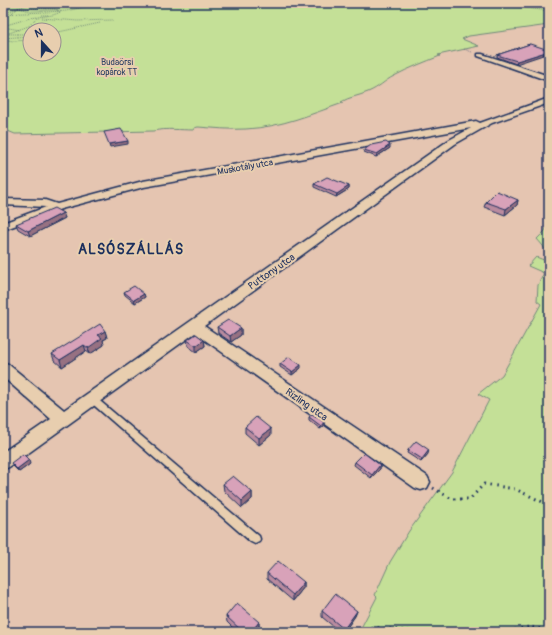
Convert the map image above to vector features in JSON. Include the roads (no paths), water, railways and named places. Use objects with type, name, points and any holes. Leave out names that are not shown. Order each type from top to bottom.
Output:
[{"type":"street","points":[[480,54],[549,79]]},
{"type":"street","name":"Puttony utca","points":[[3,462],[194,325],[352,215],[452,142],[489,121],[549,100]]},
{"type":"street","name":"Muskotály utca","points":[[3,202],[45,203],[57,207],[143,184],[279,161],[489,121]]},
{"type":"street","points":[[3,227],[57,207]]},
{"type":"street","name":"Rizling utca","points":[[194,325],[421,482]]},
{"type":"street","points":[[3,368],[63,419]]},
{"type":"lane","points":[[91,398],[255,539]]},
{"type":"district","name":"ALSÓSZÁLLÁS","points":[[131,249]]},
{"type":"park label","name":"Budaörsi kopárok TT","points":[[117,68]]}]
